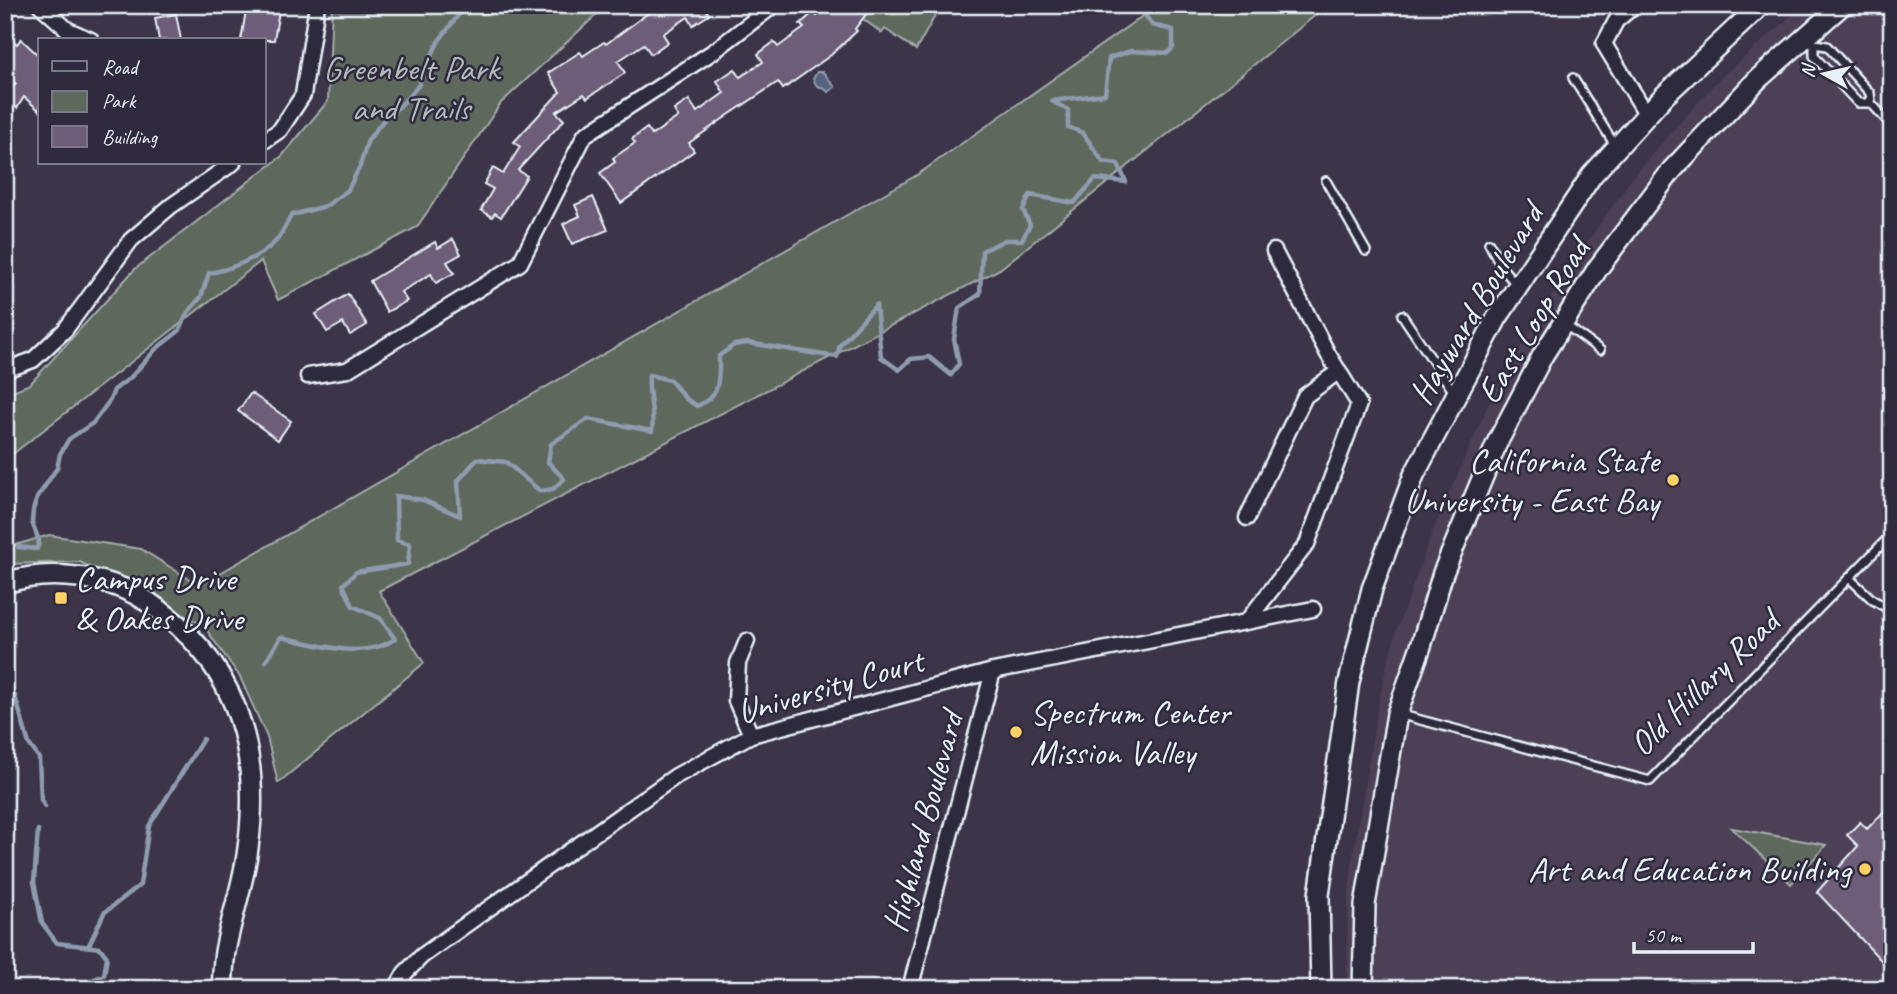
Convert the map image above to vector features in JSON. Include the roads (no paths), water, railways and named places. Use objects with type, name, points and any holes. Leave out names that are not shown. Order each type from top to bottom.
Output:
[{"type":"street","points":[[40,5],[68,30],[86,38]]},
{"type":"street","points":[[266,140],[280,130],[303,95],[317,5]]},
{"type":"street","points":[[308,376],[347,370],[520,263],[585,135],[714,51],[774,5]]},
{"type":"street","points":[[1635,5],[1616,21],[1604,44],[1647,115]]},
{"type":"street","name":"Hayward Boulevard","points":[[1321,989],[1320,895],[1349,682],[1372,589],[1409,487],[1496,318],[1592,175],[1647,115],[1761,5]]},
{"type":"street","name":"East Loop Road","points":[[1363,989],[1365,905],[1397,714],[1443,573],[1497,443],[1543,355],[1598,268],[1672,170],[1758,79],[1810,39],[1842,5]]},
{"type":"street","points":[[5,370],[33,360],[65,330],[131,240],[170,206],[232,164]]},
{"type":"street","points":[[1247,621],[1307,544],[1359,404],[1328,354],[1274,250]]},
{"type":"street","points":[[1247,519],[1304,396],[1339,371]]},
{"type":"street","points":[[5,583],[57,576],[90,578],[131,590],[163,611],[190,636],[219,672],[235,707],[248,755],[252,798],[248,849],[225,953],[222,989]]},
{"type":"street","name":"University Court","points":[[396,989],[405,973],[422,956],[676,776],[751,735],[993,671],[1313,609]]},
{"type":"street","points":[[747,641],[738,663],[736,701],[751,735]]},
{"type":"street","name":"Highland Boulevard","points":[[910,989],[993,671]]},
{"type":"lane","points":[[1810,39],[1814,56],[1858,103],[1871,103]]},
{"type":"lane","points":[[1810,39],[1827,46],[1870,93],[1871,103],[1892,126]]},
{"type":"lane","points":[[1573,78],[1617,148]]},
{"type":"lane","points":[[1326,181],[1366,251]]},
{"type":"lane","points":[[1489,243],[1502,268],[1518,286]]},
{"type":"lane","points":[[1402,315],[1455,394]]},
{"type":"lane","points":[[1563,324],[1600,350]]},
{"type":"lane","name":"Old Hillary Road","points":[[1397,714],[1650,781],[1892,534]]},
{"type":"lane","points":[[1849,578],[1873,600],[1892,611]]},
{"type":"water","points":[[817,72],[823,72],[835,87],[828,92],[817,86],[813,79]]},
{"type":"waterway","points":[[18,547],[37,549],[39,541],[32,522],[33,510],[37,498],[57,468],[60,454],[69,439],[93,423],[114,390],[131,377],[156,349],[179,331],[188,312],[201,297],[209,273],[234,266],[260,254],[277,240],[292,215],[326,206],[348,190],[360,166],[368,140],[386,117],[418,86],[438,42],[466,5]]},
{"type":"waterway","points":[[266,661],[281,637],[324,647],[354,650],[382,646],[395,639],[380,618],[353,606],[343,585],[356,572],[408,564],[410,544],[397,540],[396,496],[423,500],[460,516],[458,481],[477,459],[506,462],[540,491],[553,489],[564,479],[548,462],[551,444],[588,419],[652,431],[649,375],[670,380],[686,399],[697,406],[715,392],[719,356],[734,345],[748,343],[837,357],[840,345],[876,305],[881,357],[899,370],[911,359],[929,357],[951,375],[959,364],[954,339],[959,308],[980,294],[982,251],[1005,240],[1022,240],[1030,225],[1023,210],[1030,195],[1074,203],[1095,179],[1126,182],[1118,164],[1103,162],[1083,133],[1068,127],[1068,110],[1052,101],[1105,94],[1109,58],[1131,51],[1168,53],[1173,48],[1173,30],[1152,25],[1138,5]]},
{"type":"waterway","points":[[5,684],[15,696],[29,744],[39,758],[41,800],[45,807]]},
{"type":"waterway","points":[[89,945],[104,913],[140,885],[149,826],[203,739]]},
{"type":"waterway","points":[[38,830],[34,882],[42,923],[57,943],[100,948],[107,957],[104,975],[65,989]]},
{"type":"place","name":"California State University - East Bay","points":[[1673,480]]},
{"type":"place","name":"Campus Drive & Oakes Drive","points":[[61,598]]},
{"type":"place","name":"Spectrum Center Mission Valley","points":[[1016,732]]},
{"type":"place","name":"Art and Education Building","points":[[1865,869]]},
{"type":"park label","name":"Greenbelt Park and Trails","points":[[411,88]]}]
